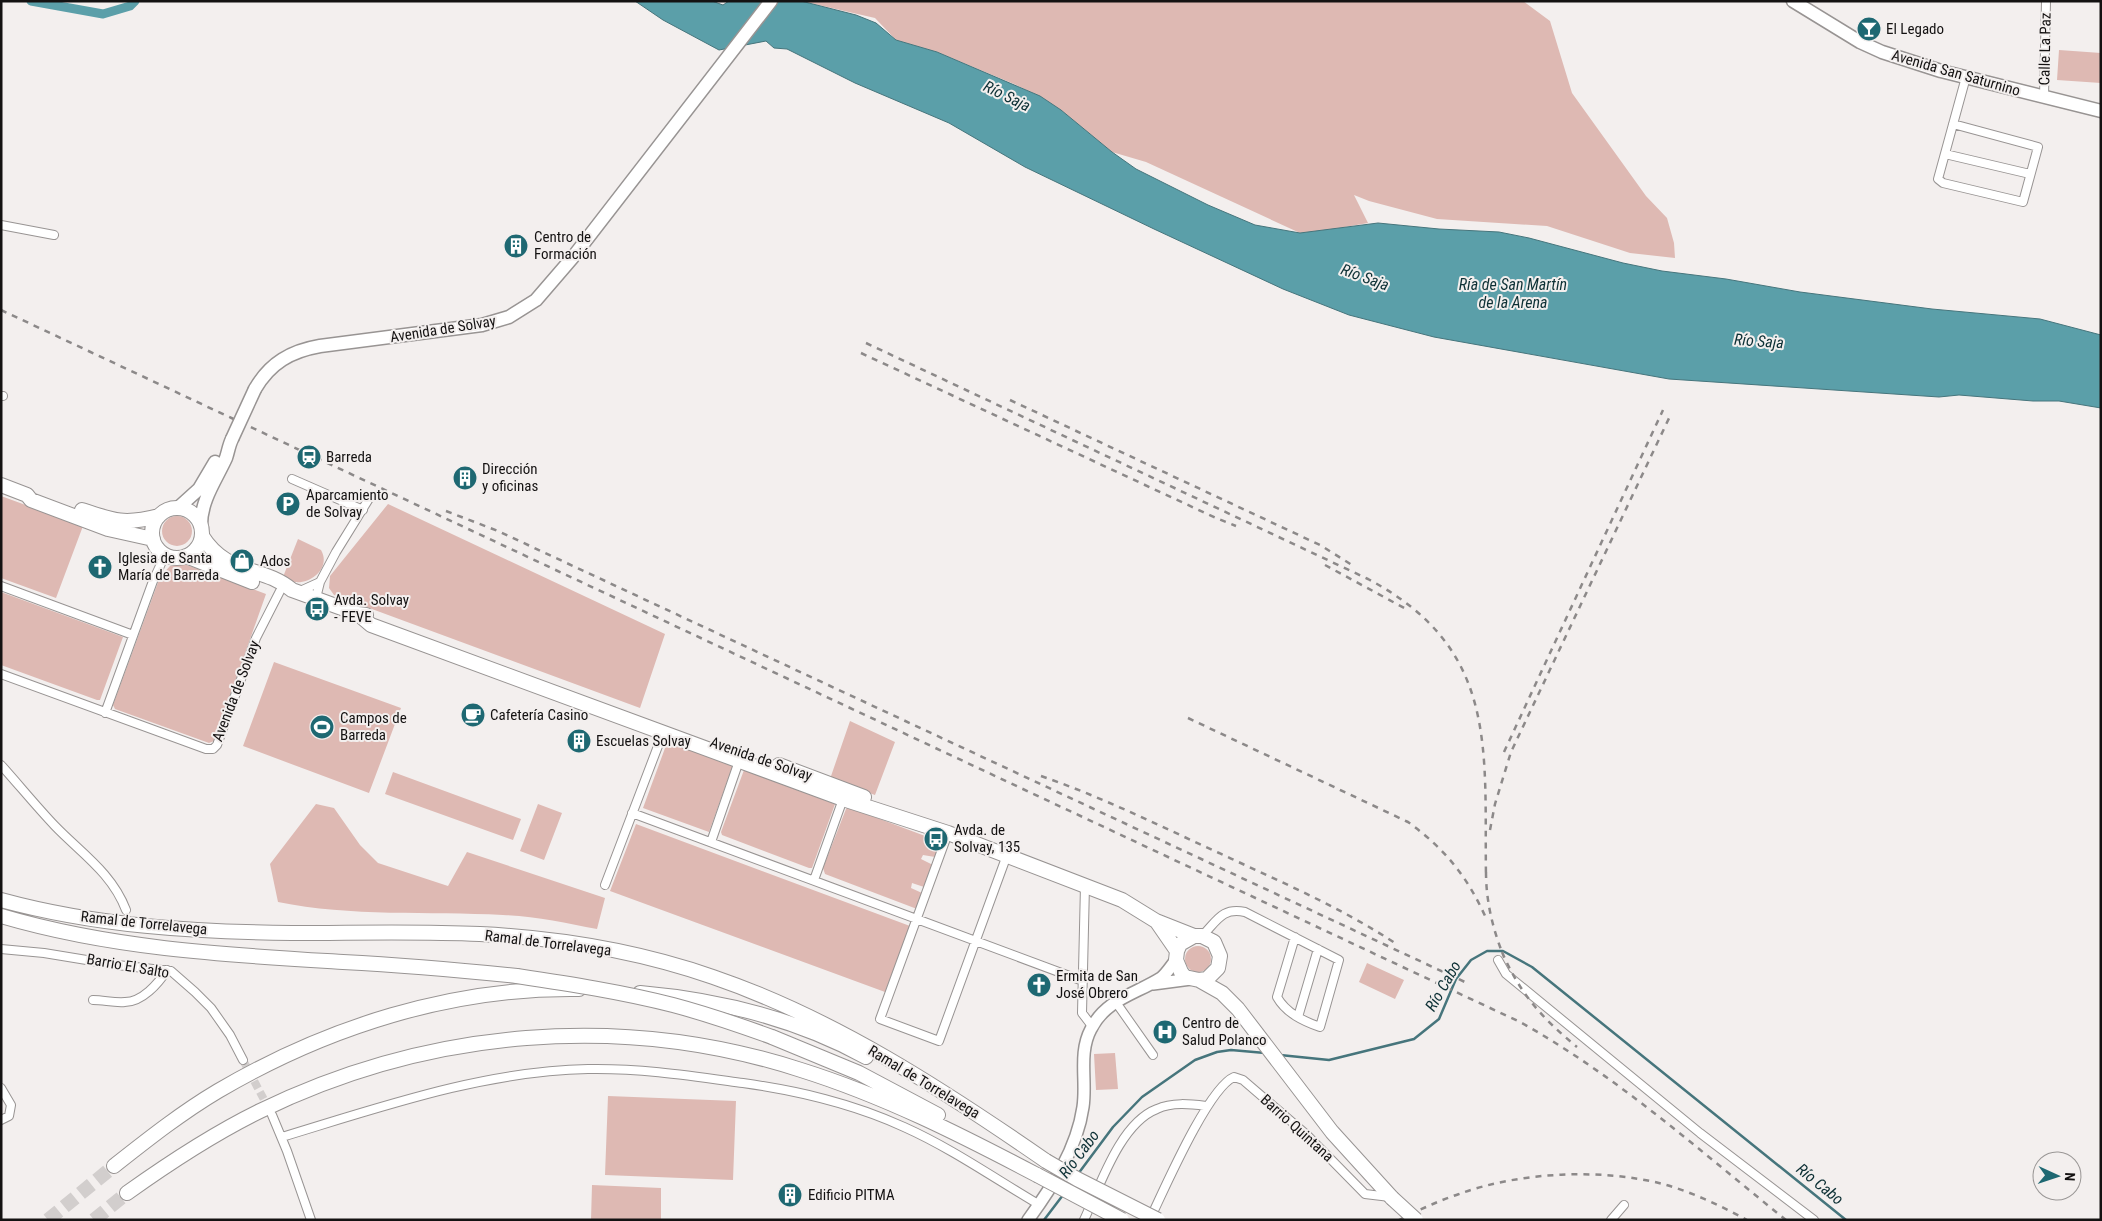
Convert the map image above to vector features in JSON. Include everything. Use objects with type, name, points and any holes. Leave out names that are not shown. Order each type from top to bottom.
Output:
[{"type":"highway","points":[[1,485],[27,494],[34,492],[114,521],[135,521],[159,516]]},
{"type":"highway","points":[[27,494],[31,500],[108,529],[153,539]]},
{"type":"highway","points":[[178,508],[190,512],[196,517],[201,530],[196,548],[186,556],[176,558],[165,555],[156,547],[152,528],[159,516],[165,511],[178,508]]},
{"type":"highway","name":"Avenida de Solvay","points":[[201,530],[208,546],[224,560],[283,583],[290,591]]},
{"type":"highway","name":"Avenida de Solvay","points":[[186,556],[223,571],[316,598],[358,614],[368,615],[430,636],[665,725],[826,782],[891,807],[909,819]]},
{"type":"highway","name":"Avenida de Solvay","points":[[358,614],[371,624],[663,733],[888,815],[909,819],[948,833],[1085,885],[1122,900],[1156,921]]},
{"type":"highway","name":"Ramal de Torrelavega","points":[[1,900],[70,915],[163,927],[262,932],[486,934],[577,944],[658,961],[737,986],[824,1024],[931,1086],[1046,1161]]},
{"type":"highway","name":"Ramal de Torrelavega","points":[[1,916],[53,930],[169,950],[412,966],[518,976],[596,988],[648,999],[699,1012],[821,1056],[892,1090],[1037,1176]]},
{"type":"highway","points":[[1156,921],[1203,938],[1220,956],[1218,968],[1238,1009]]},
{"type":"highway","points":[[1156,921],[1176,956],[1180,972],[1222,992],[1268,1047],[1349,1153],[1416,1220]]},
{"type":"highway","points":[[1176,956],[1180,944],[1203,938]]},
{"type":"highway","points":[[1195,980],[1207,979],[1218,968]]},
{"type":"highway","points":[[114,1166],[152,1136],[217,1092],[288,1054],[338,1033],[403,1012],[512,993],[574,989],[625,991],[692,999],[743,1008],[795,1025],[829,1039],[886,1068],[1077,1179],[1158,1220]]},
{"type":"highway","points":[[127,1194],[199,1144],[258,1112],[311,1088],[360,1070],[422,1053],[460,1046],[531,1037],[593,1034],[643,1037],[704,1046],[800,1069],[910,1111],[951,1130],[1122,1220]]},
{"type":"main road","name":"Avenida de Solvay","points":[[230,443],[255,390],[273,365],[282,359],[299,351],[320,346],[482,325],[502,320],[527,306],[543,294],[772,1]]},
{"type":"main road","name":"Avenida San Saturnino","points":[[1793,1],[1860,42],[1882,52],[1966,77],[2101,111]]},
{"type":"main road","points":[[178,508],[198,489],[230,443]]},
{"type":"main road","points":[[201,530],[202,513],[208,494],[227,456],[230,443]]},
{"type":"street","name":"Calle La Paz","points":[[2044,97],[2046,1]]},
{"type":"street","points":[[1953,124],[2038,146],[2023,202],[1943,183],[1938,179],[1945,154],[1953,124],[1966,77]]},
{"type":"street","points":[[1945,154],[2030,174]]},
{"type":"street","points":[[1,225],[54,235]]},
{"type":"street","points":[[292,479],[363,510]]},
{"type":"street","points":[[316,598],[320,582],[336,552],[370,497]]},
{"type":"street","points":[[1,674],[105,713],[133,635],[165,555]]},
{"type":"street","points":[[290,591],[320,582]]},
{"type":"street","points":[[1,586],[133,635]]},
{"type":"street","name":"Avenida de Solvay","points":[[105,713],[206,749],[214,748],[218,745],[256,638],[290,591]]},
{"type":"street","points":[[605,885],[663,733]]},
{"type":"street","name":"Avenida de Solvay","points":[[711,842],[739,761]]},
{"type":"street","points":[[1,765],[56,826],[103,871],[121,897],[126,910]]},
{"type":"street","points":[[814,880],[844,799]]},
{"type":"street","points":[[632,813],[1083,980]]},
{"type":"street","points":[[948,833],[880,1019],[939,1040],[1007,855]]},
{"type":"street","points":[[1085,885],[1082,1013],[1092,1026]]},
{"type":"street","points":[[1203,938],[1225,912],[1230,910],[1245,912],[1295,937],[1339,960],[1320,1026],[1302,1021],[1281,1004],[1277,997],[1295,937]]},
{"type":"street","points":[[1203,938],[1220,918]]},
{"type":"street","name":"Barrio El Salto","points":[[1,949],[44,952],[117,965],[167,970],[182,979],[211,1008],[225,1027],[243,1060]]},
{"type":"street","points":[[1298,1017],[1318,949]]},
{"type":"street","points":[[1028,1220],[1065,1161],[1080,1126],[1085,1089],[1084,1048],[1092,1026],[1115,1001],[1161,977],[1176,956]]},
{"type":"street","points":[[1498,960],[1506,974],[1605,1056],[1700,1133],[1814,1220]]},
{"type":"street","points":[[93,1000],[125,1002],[133,1000],[153,987],[167,970]]},
{"type":"street","points":[[1144,986],[1165,981],[1195,980]]},
{"type":"street","points":[[1115,1001],[1153,1055]]},
{"type":"street","points":[[282,1137],[406,1100],[466,1085],[534,1074],[588,1069],[686,1074],[796,1091],[871,1113],[921,1134],[1038,1204]]},
{"type":"street","name":"Barrio Quintana","points":[[1149,1220],[1206,1106],[1228,1080],[1234,1077],[1243,1080],[1308,1135],[1365,1194],[1392,1198]]},
{"type":"street","points":[[1,1088],[12,1105],[9,1116],[1,1120]]},
{"type":"street","points":[[1084,1220],[1118,1147],[1131,1128],[1145,1115],[1170,1105],[1206,1106]]},
{"type":"street","points":[[272,1115],[282,1137],[311,1220]]},
{"type":"street","points":[[1611,1220],[1624,1205]]},
{"type":"shaded area","points":[[801,1],[1523,1],[1550,21],[1572,93],[1646,196],[1667,218],[1674,243],[1675,258],[1630,253],[1547,226],[1437,219],[1369,201],[1354,195],[1368,223],[1300,233],[1146,162],[1112,152],[1061,110],[1043,98],[937,52],[896,40],[875,18]]},
{"type":"shaded area","points":[[2059,50],[2101,53],[2101,83],[2057,80]]},
{"type":"shaded area","points":[[1,496],[83,526],[56,598],[1,578]]},
{"type":"shaded area","points":[[388,504],[665,634],[640,708],[334,595],[329,588],[330,576]]},
{"type":"shaded area","points":[[177,516],[188,520],[192,531],[188,542],[177,546],[166,542],[162,531],[166,520]]},
{"type":"shaded area","points":[[298,539],[321,550],[324,562],[322,568],[313,577],[301,582],[295,582],[283,577]]},
{"type":"shaded area","points":[[184,564],[266,594],[214,741],[209,743],[115,709],[113,705],[160,577],[170,566]]},
{"type":"shaded area","points":[[1,592],[123,637],[100,700],[1,665]]},
{"type":"shaded area","name":"Campos de Barreda","points":[[274,662],[401,708],[369,793],[243,746]]},
{"type":"shaded area","points":[[850,721],[895,742],[875,795],[830,779]]},
{"type":"shaded area","points":[[668,740],[733,765],[709,832],[643,808]]},
{"type":"shaded area","points":[[744,770],[835,804],[812,868],[722,835],[721,832]]},
{"type":"shaded area","points":[[393,772],[521,819],[513,840],[385,794]]},
{"type":"shaded area","points":[[316,804],[334,808],[360,845],[378,863],[448,886],[467,852],[605,898],[597,929],[550,920],[515,916],[361,912],[306,907],[278,902],[270,864]]},
{"type":"shaded area","points":[[538,804],[562,813],[544,860],[520,851]]},
{"type":"shaded area","points":[[848,807],[941,842],[935,857],[923,855],[921,859],[933,865],[926,885],[924,887],[912,883],[911,888],[922,893],[917,909],[825,874],[823,868]]},
{"type":"shaded area","points":[[636,824],[910,926],[885,992],[610,891]]},
{"type":"shaded area","points":[[1198,946],[1207,950],[1211,959],[1207,968],[1198,972],[1189,968],[1185,959],[1189,950]]},
{"type":"shaded area","points":[[1367,963],[1404,980],[1395,999],[1359,982]]},
{"type":"shaded area","points":[[1115,1053],[1118,1089],[1096,1090],[1094,1054]]},
{"type":"shaded area","points":[[608,1096],[736,1101],[733,1180],[605,1175]]},
{"type":"shaded area","points":[[592,1185],[661,1188],[661,1220],[591,1220]]},
{"type":"water","name":"Ría de San Martín de la Arena","points":[[635,1],[712,1],[723,5],[729,1],[801,1],[856,15],[876,23],[896,40],[937,52],[1040,96],[1061,110],[1136,169],[1208,205],[1255,225],[1300,233],[1378,223],[1499,232],[1662,271],[1726,279],[1800,292],[1932,309],[2040,319],[2101,335],[2101,408],[2059,401],[2033,401],[1959,395],[1939,397],[1669,379],[1434,337],[1349,315],[1283,289],[1154,229],[1025,167],[949,123],[855,83],[787,49],[774,48],[766,41],[719,50],[663,20]]},
{"type":"waterway","points":[[31,1],[103,14],[130,6],[135,1]]},
{"type":"waterway","name":"Río Cabo","points":[[1280,1055],[1329,1060],[1414,1039],[1439,1019],[1456,979],[1471,960],[1487,951],[1503,951],[1532,967],[1846,1220]]},
{"type":"waterway","name":"Río Cabo","points":[[1078,1174],[1113,1127],[1142,1097],[1195,1060],[1217,1052],[1231,1050],[1265,1053]]},
{"type":"waterway","name":"Río Cabo","points":[[1044,1220],[1063,1195]]},
{"type":"tunnel","points":[[243,1060],[269,1109]]},
{"type":"tunnel","points":[[48,1220],[114,1166]]},
{"type":"tunnel","points":[[94,1220],[127,1193]]},
{"type":"railway","points":[[1,310],[1520,1022],[1556,1043],[1624,1090],[1690,1141],[1786,1220]]},
{"type":"railway","points":[[866,343],[1368,579],[1411,607],[1442,637],[1463,671],[1476,707],[1483,746],[1486,878]]},
{"type":"railway","points":[[861,353],[1236,526]]},
{"type":"railway","points":[[1010,400],[1320,545],[1352,565]]},
{"type":"railway","points":[[1504,752],[1663,410]]},
{"type":"railway","points":[[1490,830],[1495,804],[1511,752],[1671,414]]},
{"type":"railway","points":[[446,511],[498,531],[1467,983]]},
{"type":"railway","points":[[1325,565],[1406,609]]},
{"type":"railway","points":[[1188,718],[1408,822],[1433,842],[1454,864],[1471,889],[1486,918]]},
{"type":"railway","points":[[1041,776],[1131,812],[1287,884],[1353,918],[1395,943]]},
{"type":"railway","points":[[1486,872],[1491,916],[1504,957]]},
{"type":"railway","points":[[1502,952],[1524,993],[1553,1026],[1577,1047]]},
{"type":"railway","points":[[1399,1220],[1421,1209],[1482,1187],[1534,1177],[1587,1174],[1639,1179],[1663,1184],[1685,1191],[1747,1220]]},
{"type":"place","name":"El Legado","points":[[1869,29]]},
{"type":"place","name":"Centro de Formación","points":[[516,246]]},
{"type":"place","name":"Barreda","points":[[309,457]]},
{"type":"place","name":"Dirección y oficinas","points":[[465,478]]},
{"type":"place","name":"Aparcamiento de Solvay","points":[[288,504]]},
{"type":"place","name":"Ados","points":[[242,561]]},
{"type":"place","name":"Iglesia de Santa María de Barreda","points":[[100,567]]},
{"type":"place","name":"Avda. Solvay - FEVE","points":[[317,609]]},
{"type":"place","name":"Cafetería Casino","points":[[473,715]]},
{"type":"place","name":"Campos de Barreda","points":[[322,727]]},
{"type":"place","name":"Escuelas Solvay","points":[[579,741]]},
{"type":"place","name":"Avda. de Solvay, 135","points":[[936,839]]},
{"type":"place","name":"Ermita de San José Obrero","points":[[1039,985]]},
{"type":"place","name":"Centro de Salud Polanco","points":[[1165,1032]]},
{"type":"place","name":"Edificio PITMA","points":[[790,1195]]},
{"type":"water label","name":"Río Saja","points":[[1007,96]]},
{"type":"water label","name":"Río Saja","points":[[1365,277]]},
{"type":"water label","name":"Río Saja","points":[[1759,341]]}]
